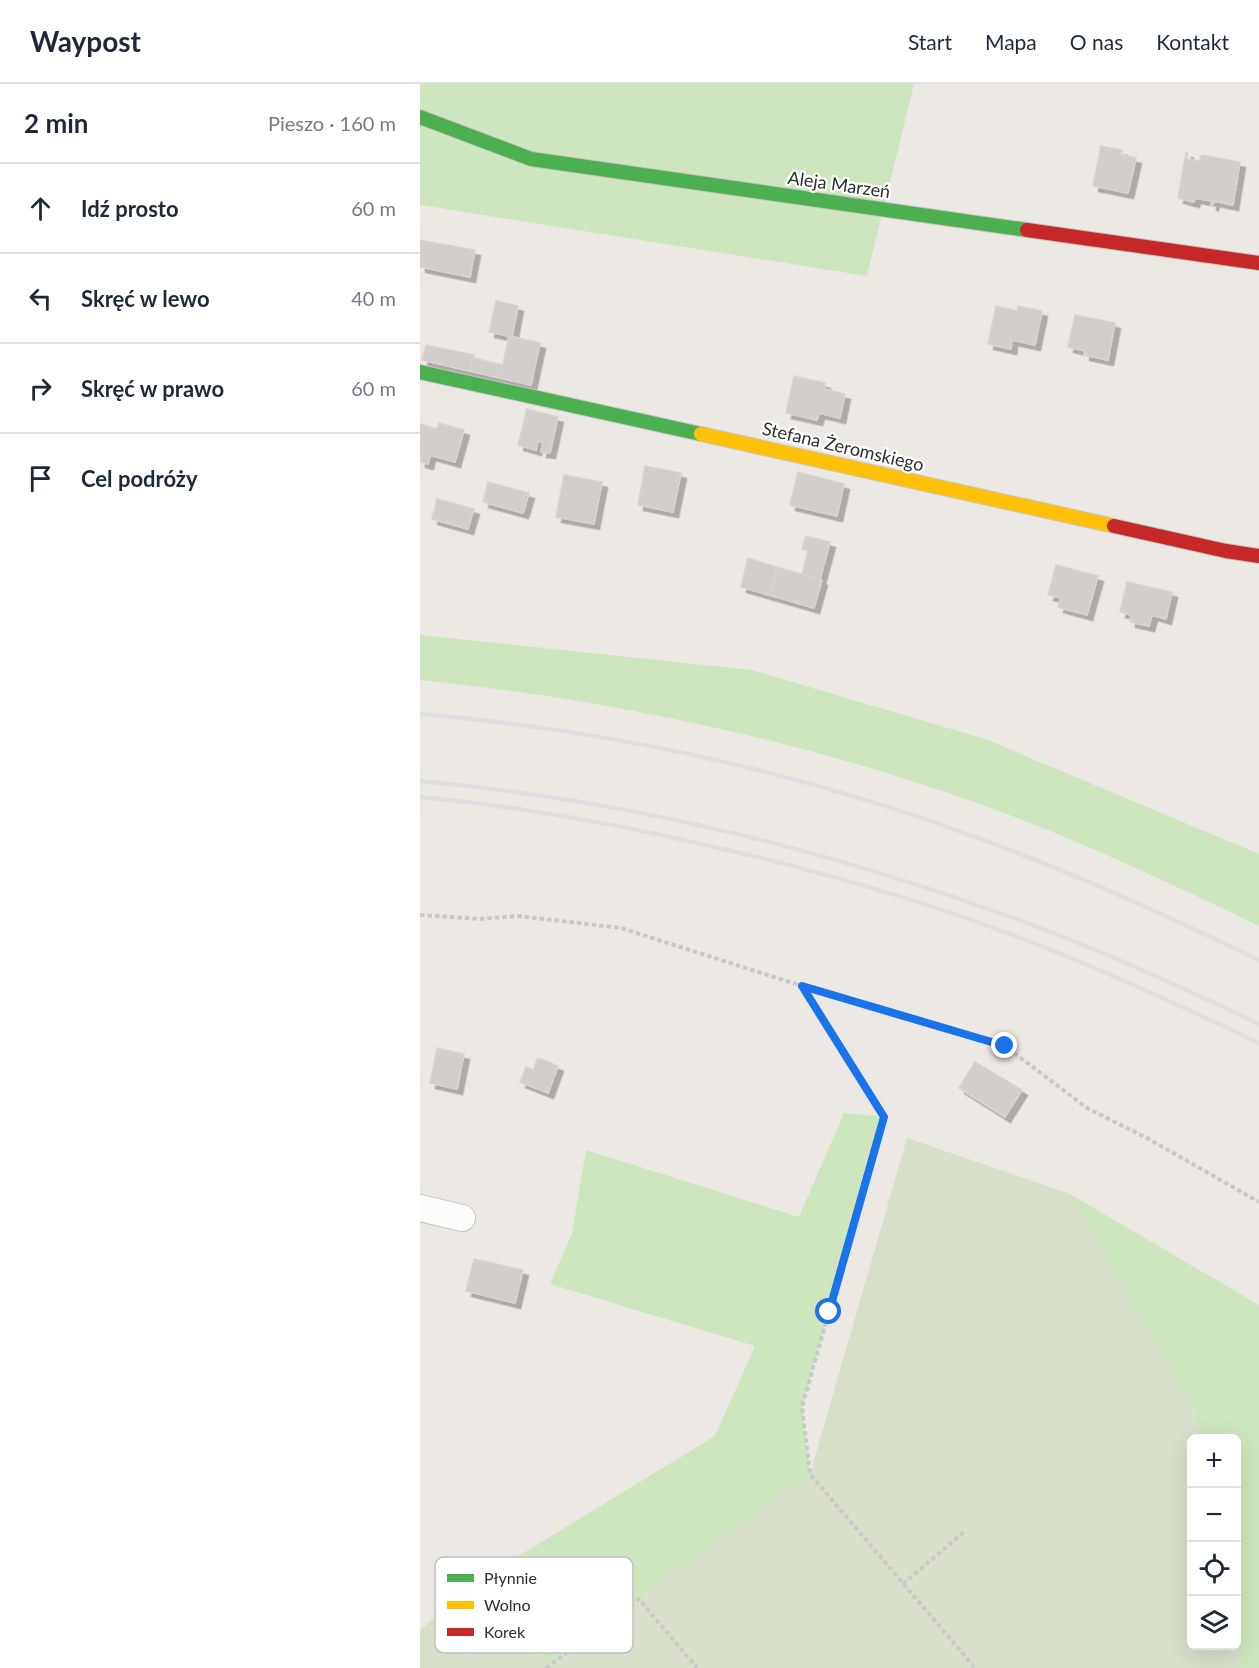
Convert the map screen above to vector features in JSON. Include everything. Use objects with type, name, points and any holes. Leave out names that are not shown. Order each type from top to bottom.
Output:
[{"type":"street","name":"Aleja Marzeń","points":[[420,117],[531,159],[1259,263]]},
{"type":"street","name":"Stefana Żeromskiego","points":[[420,372],[1215,549],[1259,556]]},
{"type":"street","points":[[420,1208],[462,1218]]},
{"type":"path","points":[[420,915],[479,919],[518,916],[621,928],[802,986],[1005,1046],[1087,1108],[1148,1138],[1259,1202]]},
{"type":"path","points":[[802,986],[884,1117],[802,1407],[810,1474],[975,1668]]},
{"type":"path","points":[[903,1584],[965,1531]]},
{"type":"path","points":[[633,1603],[639,1599],[697,1668]]},
{"type":"path","points":[[546,1668],[566,1653]]},
{"type":"green space","points":[[420,84],[914,84],[867,276],[420,205]]},
{"type":"green space","points":[[420,635],[752,670],[985,739],[1259,854],[1259,926],[1135,868],[1008,814],[860,765],[736,732],[610,706],[420,680]]},
{"type":"green space","points":[[844,1113],[884,1117],[802,1407],[810,1474],[633,1604],[633,1557],[517,1557],[715,1436],[755,1346],[550,1284],[572,1233],[586,1150],[799,1217]]},
{"type":"green space","points":[[907,1138],[1068,1193],[1194,1410],[1198,1434],[1187,1434],[1187,1650],[1238,1650],[1239,1668],[420,1668],[420,1630],[435,1617],[435,1653],[538,1653],[548,1666],[566,1653],[633,1653],[633,1604],[810,1474]]},
{"type":"green space","points":[[1068,1193],[1259,1305],[1259,1668],[1239,1668],[1238,1650],[1241,1650],[1241,1434],[1198,1434],[1194,1410]]},
{"type":"green space","points":[[538,1653],[566,1653],[548,1666]]},
{"type":"building","points":[[1101,146],[1122,150],[1121,155],[1136,158],[1128,193],[1093,186]]},
{"type":"building","points":[[1186,152],[1188,153],[1187,159],[1200,161],[1201,155],[1240,162],[1233,205],[1214,201],[1211,205],[1212,201],[1195,198],[1194,202],[1178,198]]},
{"type":"building","points":[[420,240],[475,250],[470,277],[420,267]]},
{"type":"building","points":[[496,301],[518,306],[512,337],[489,332]]},
{"type":"building","points":[[996,306],[1017,311],[1018,306],[1042,311],[1035,345],[1012,340],[1011,349],[988,344]]},
{"type":"building","points":[[1075,315],[1115,323],[1108,360],[1084,355],[1085,351],[1068,347]]},
{"type":"building","points":[[509,336],[540,343],[531,385],[500,378]]},
{"type":"building","points":[[426,345],[474,355],[470,371],[422,360]]},
{"type":"building","points":[[473,358],[503,365],[500,378],[470,371]]},
{"type":"building","points":[[794,376],[825,383],[824,389],[845,394],[840,418],[819,413],[817,420],[786,413]]},
{"type":"building","points":[[527,409],[558,417],[550,453],[541,452],[543,442],[538,441],[536,450],[518,445]]},
{"type":"building","points":[[439,423],[464,430],[455,462],[430,455],[428,464],[420,462],[420,424],[437,429]]},
{"type":"building","points":[[645,466],[681,473],[673,512],[638,505]]},
{"type":"building","points":[[798,472],[844,484],[837,516],[790,505]]},
{"type":"building","points":[[564,475],[602,482],[594,524],[556,517]]},
{"type":"building","points":[[488,482],[529,493],[523,513],[483,502]]},
{"type":"building","points":[[437,499],[474,509],[468,529],[432,519]]},
{"type":"building","points":[[806,536],[830,542],[820,579],[802,574],[808,551],[802,549]]},
{"type":"building","points":[[748,558],[777,567],[769,595],[741,587]]},
{"type":"building","points":[[1056,565],[1098,576],[1087,615],[1058,607],[1061,598],[1048,595]]},
{"type":"building","points":[[777,567],[822,580],[814,608],[769,595]]},
{"type":"building","points":[[1127,582],[1172,592],[1166,619],[1152,615],[1149,626],[1130,622],[1131,615],[1120,612]]},
{"type":"building","points":[[437,1048],[464,1054],[457,1089],[430,1083]]},
{"type":"building","points":[[538,1058],[558,1066],[548,1093],[520,1082],[526,1067],[533,1070]]},
{"type":"building","points":[[975,1062],[1022,1090],[1005,1117],[959,1088]]},
{"type":"building","points":[[474,1259],[523,1270],[515,1303],[466,1291]]},
{"type":"railway","points":[[420,714],[565,731],[637,744],[709,758],[850,796],[989,842],[1058,869],[1259,960]]},
{"type":"railway","points":[[420,781],[582,802],[743,836],[823,857],[902,880],[1056,934],[1158,977],[1259,1024]]},
{"type":"railway","points":[[420,797],[528,810],[635,829],[751,855],[883,891],[1056,952],[1259,1043]]},
{"type":"traffic: fast","points":[[420,117],[531,159],[1027,230]]},
{"type":"traffic: fast","points":[[420,372],[701,434]]},
{"type":"traffic: slow","points":[[701,434],[1114,526]]},
{"type":"traffic: jam","points":[[1027,230],[1259,263]]},
{"type":"traffic: jam","points":[[1114,526],[1259,556]]},
{"type":"route","points":[[829,1312],[884,1117],[802,986],[1005,1046]]}]
